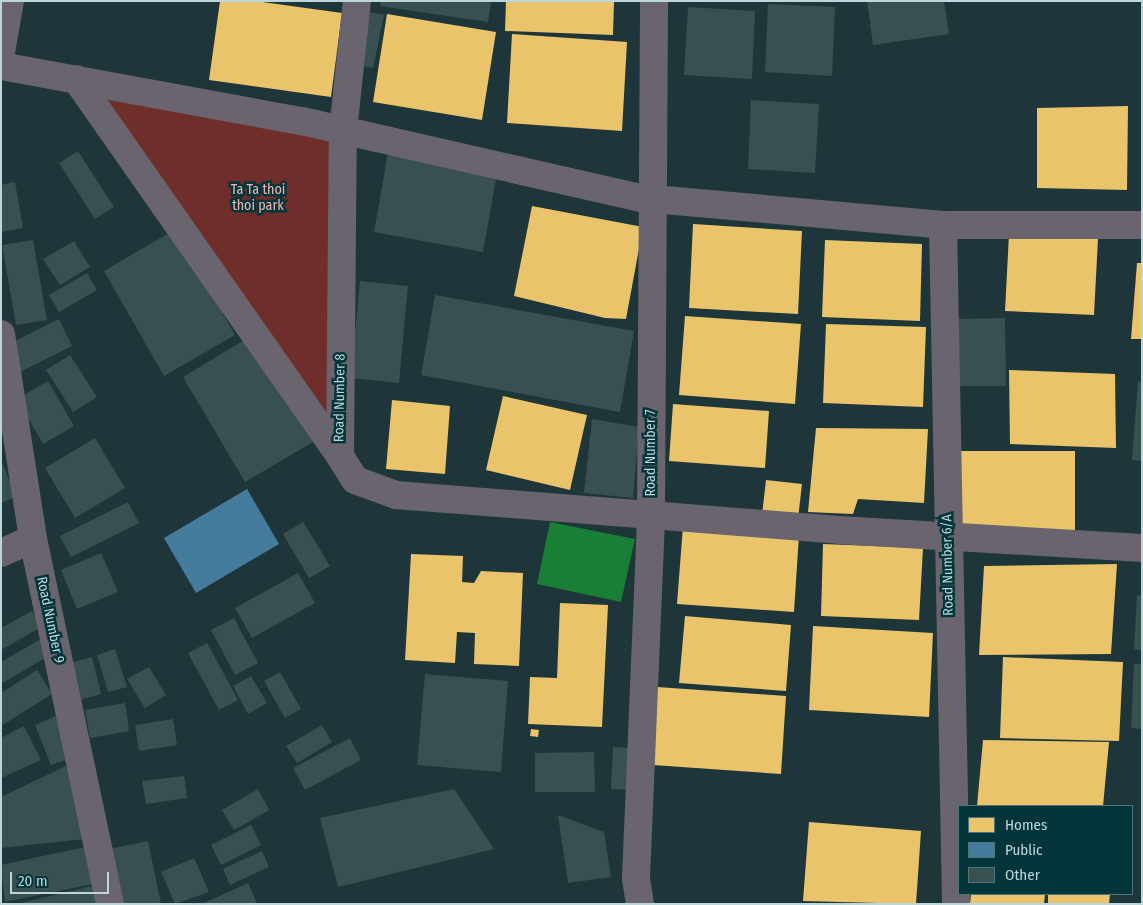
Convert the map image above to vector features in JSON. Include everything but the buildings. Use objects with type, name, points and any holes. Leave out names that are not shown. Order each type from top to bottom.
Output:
[{"type":"street","points":[[1,52],[10,1]]},
{"type":"street","name":"Road Number 8","points":[[340,456],[343,131],[357,1]]},
{"type":"street","name":"Road Number 7","points":[[640,904],[636,878],[651,513],[654,1]]},
{"type":"street","points":[[1,66],[343,131],[653,198],[943,225],[1142,225]]},
{"type":"street","name":"Road Number 8","points":[[76,80],[340,456]]},
{"type":"street","name":"Road Number 6/A","points":[[943,225],[956,904]]},
{"type":"street","name":"Road Number 9","points":[[1,334],[33,539],[110,904]]},
{"type":"street","points":[[340,456],[355,480],[396,494],[948,536],[1142,548]]},
{"type":"street","points":[[1,552],[33,539]]},
{"type":"green space","name":"Ta Ta thoi thoi park","points":[[95,92],[332,137],[331,433]]},
{"type":"shaded area","points":[[550,522],[635,539],[621,602],[537,584]]}]
